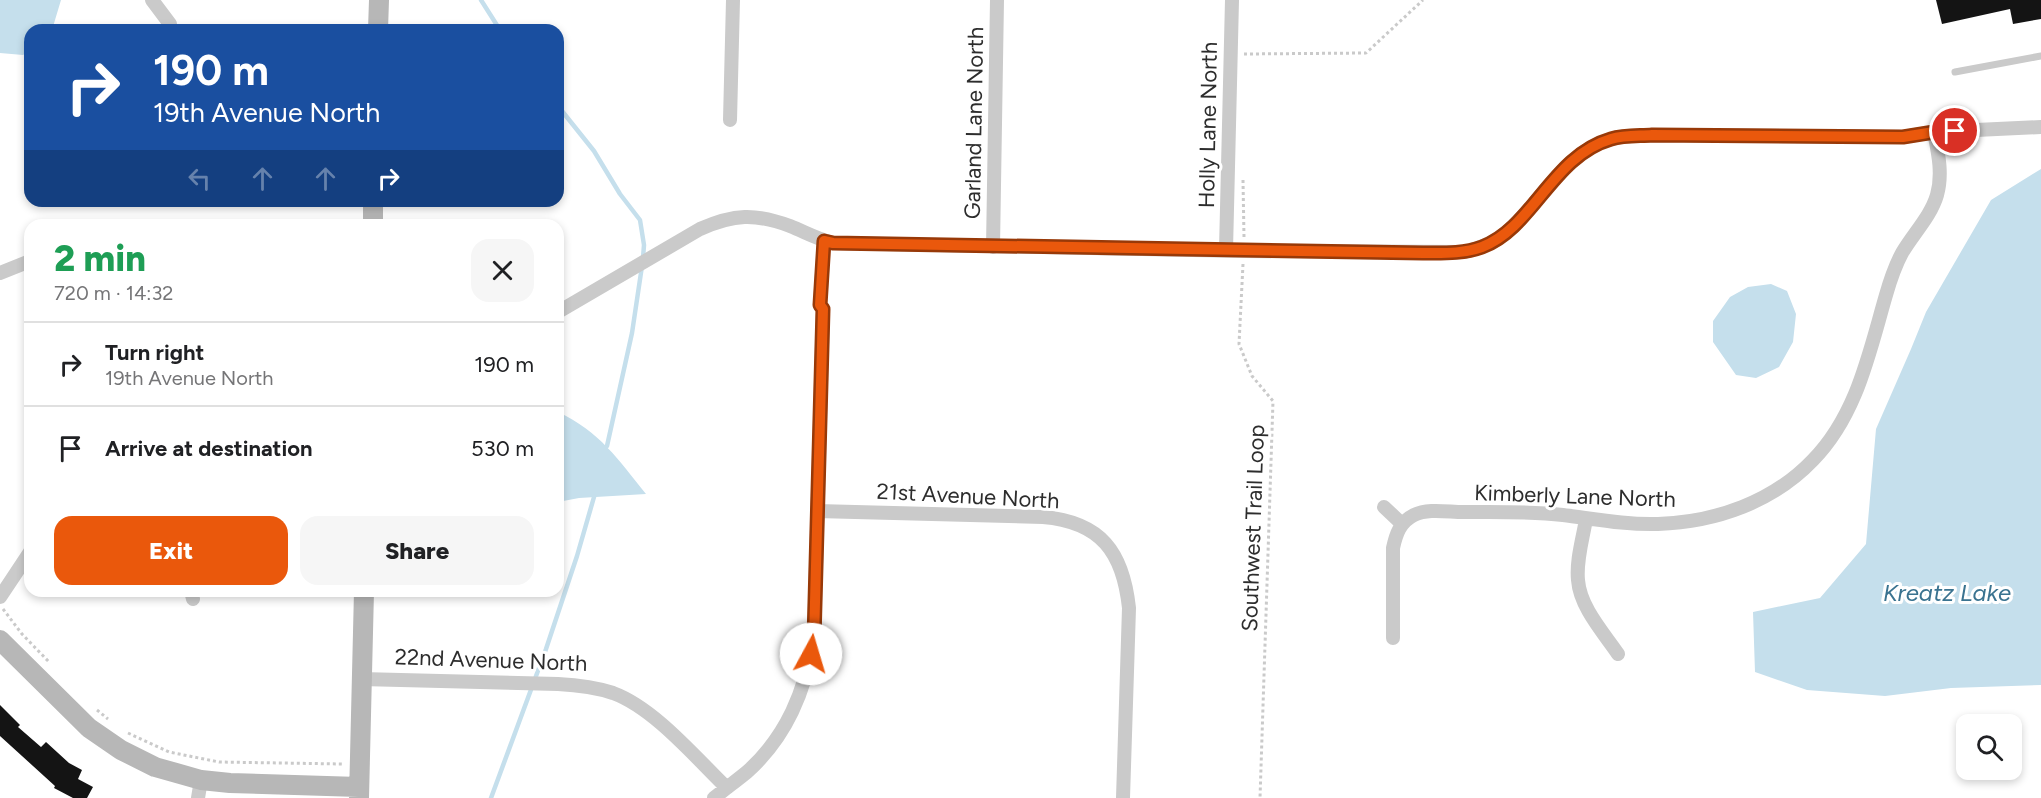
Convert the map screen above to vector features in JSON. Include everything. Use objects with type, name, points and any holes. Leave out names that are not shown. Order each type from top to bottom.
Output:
[{"type":"street","points":[[152,0],[170,24]]},
{"type":"street","points":[[378,24],[380,0]]},
{"type":"street","points":[[730,120],[732,0]]},
{"type":"street","name":"Garland Lane North","points":[[993,247],[997,0]]},
{"type":"street","name":"Holly Lane North","points":[[1226,250],[1232,0]]},
{"type":"street","points":[[564,308],[700,229],[722,219],[747,216],[769,219],[792,226],[824,241],[844,244],[1465,252],[1484,246],[1502,236],[1575,158],[1593,146],[1612,138],[1652,135],[1903,137],[1934,132],[2041,127]]},
{"type":"street","name":"Kimberly Lane North","points":[[1402,524],[1416,514],[1431,512],[1512,512],[1562,515],[1617,523],[1658,524],[1698,520],[1736,510],[1792,480],[1815,459],[1834,434],[1850,407],[1862,377],[1890,282],[1901,255],[1928,214],[1937,194],[1939,174],[1934,132]]},
{"type":"street","points":[[714,798],[768,750],[787,725],[800,698],[809,669],[814,639],[823,309],[820,305],[824,241]]},
{"type":"street","points":[[0,273],[24,263]]},
{"type":"street","points":[[1384,507],[1402,524],[1396,534],[1393,548],[1393,638]]},
{"type":"street","name":"21st Avenue North","points":[[817,511],[1062,518],[1096,534],[1109,547],[1120,566],[1129,608],[1123,798]]},
{"type":"street","points":[[1586,519],[1578,563],[1578,581],[1582,598],[1590,614],[1618,654]]},
{"type":"street","points":[[0,597],[24,561]]},
{"type":"street","points":[[0,640],[89,728],[121,750],[199,789],[230,783],[359,793],[364,597]]},
{"type":"street","name":"22nd Avenue North","points":[[362,679],[558,684],[586,686],[614,694],[639,707],[661,724],[727,788]]},
{"type":"lane","points":[[1955,72],[2041,56]]},
{"type":"path","points":[[1244,52],[1357,55],[1366,53],[1423,0]]},
{"type":"path","name":"Southwest Trail Loop","points":[[1243,269],[1239,344],[1252,376],[1273,401],[1260,798]]},
{"type":"path","points":[[4,611],[54,668]]},
{"type":"path","points":[[95,708],[113,723]]},
{"type":"path","points":[[122,730],[169,752],[219,762],[343,764]]},
{"type":"water","points":[[0,0],[61,0],[54,24],[24,24],[24,54],[0,53]]},
{"type":"water","name":"Kreatz Lake","points":[[2041,169],[2041,685],[1951,688],[1885,696],[1807,690],[1755,672],[1753,612],[1820,598],[1866,544],[1876,429],[1926,312],[1991,200]]},
{"type":"water","points":[[1771,284],[1787,291],[1796,314],[1793,342],[1779,367],[1756,378],[1736,375],[1713,342],[1713,321],[1730,297],[1748,287]]},
{"type":"water","points":[[564,415],[586,428],[607,447],[646,494],[564,501]]},
{"type":"building","points":[[1936,0],[2041,0],[2041,19],[2013,24],[2010,9],[1942,24]]},
{"type":"building","points":[[0,705],[20,725],[18,727],[41,747],[46,742],[69,763],[82,770],[78,779],[93,787],[87,798],[73,798],[54,788],[55,786],[0,736]]},
{"type":"waterway","points":[[481,0],[496,24]]},
{"type":"waterway","points":[[564,114],[594,151],[620,194],[640,220],[644,245],[643,258]]},
{"type":"waterway","points":[[607,446],[632,333],[642,266]]},
{"type":"waterway","points":[[564,595],[594,497]]},
{"type":"waterway","points":[[491,798],[563,597]]},
{"type":"route","points":[[811,654],[814,639],[823,309],[820,305],[824,241],[993,247],[1465,252],[1484,246],[1502,236],[1575,158],[1593,146],[1612,138],[1652,135],[1903,137],[1955,131]]}]
